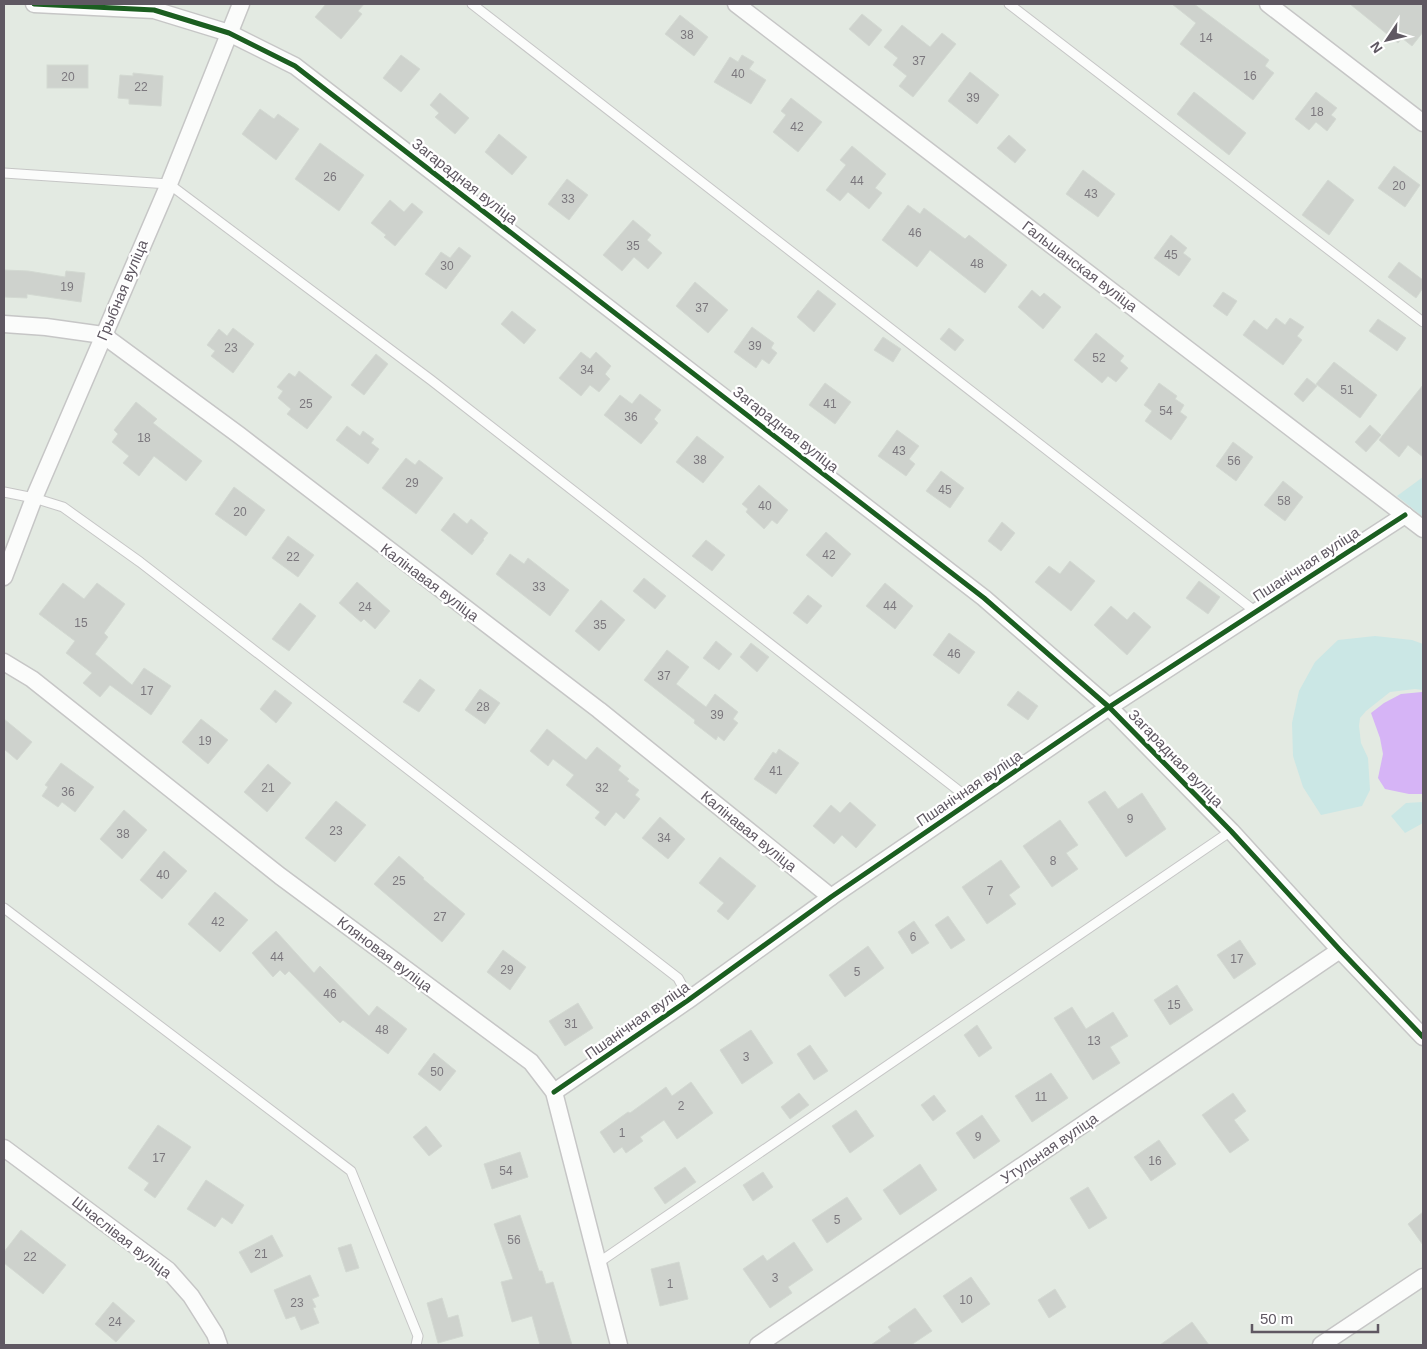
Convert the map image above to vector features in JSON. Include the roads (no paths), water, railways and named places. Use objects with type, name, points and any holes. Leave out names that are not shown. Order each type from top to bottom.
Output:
[{"type":"street","name":"Загарадная вуліца","points":[[34,4],[154,10],[229,33],[294,66],[984,598],[1109,707],[1231,831],[1423,1037]]},
{"type":"street","name":"Грыбная вуліца","points":[[4,577],[34,498],[169,184],[241,4]]},
{"type":"street","name":"Гальшанская вуліца","points":[[736,4],[1423,529]]},
{"type":"street","points":[[1268,4],[1423,123]]},
{"type":"street","name":"Калінавая вуліца","points":[[4,324],[46,326],[103,335],[247,441],[591,704],[831,897]]},
{"type":"street","name":"Пшанічная вуліца","points":[[554,1092],[687,1001],[831,897],[1109,707],[1405,515]]},
{"type":"street","name":"Кляновая вуліца","points":[[4,662],[32,679],[280,876],[531,1062],[554,1092],[619,1345]]},
{"type":"street","name":"Утульная вуліца","points":[[758,1345],[1340,950]]},
{"type":"street","name":"Шчаслівая вуліца","points":[[4,1148],[168,1270],[191,1296],[215,1334],[218,1345]]},
{"type":"street","points":[[1321,1345],[1423,1277]]},
{"type":"lane","points":[[472,4],[1256,612]]},
{"type":"lane","points":[[1009,4],[1423,322]]},
{"type":"lane","points":[[4,173],[169,184],[431,380],[972,801]]},
{"type":"lane","points":[[4,492],[34,498],[63,507],[148,568],[678,978],[684,989],[687,1001]]},
{"type":"lane","points":[[598,1263],[1231,831]]},
{"type":"lane","points":[[4,908],[350,1171],[418,1336],[416,1345]]}]
